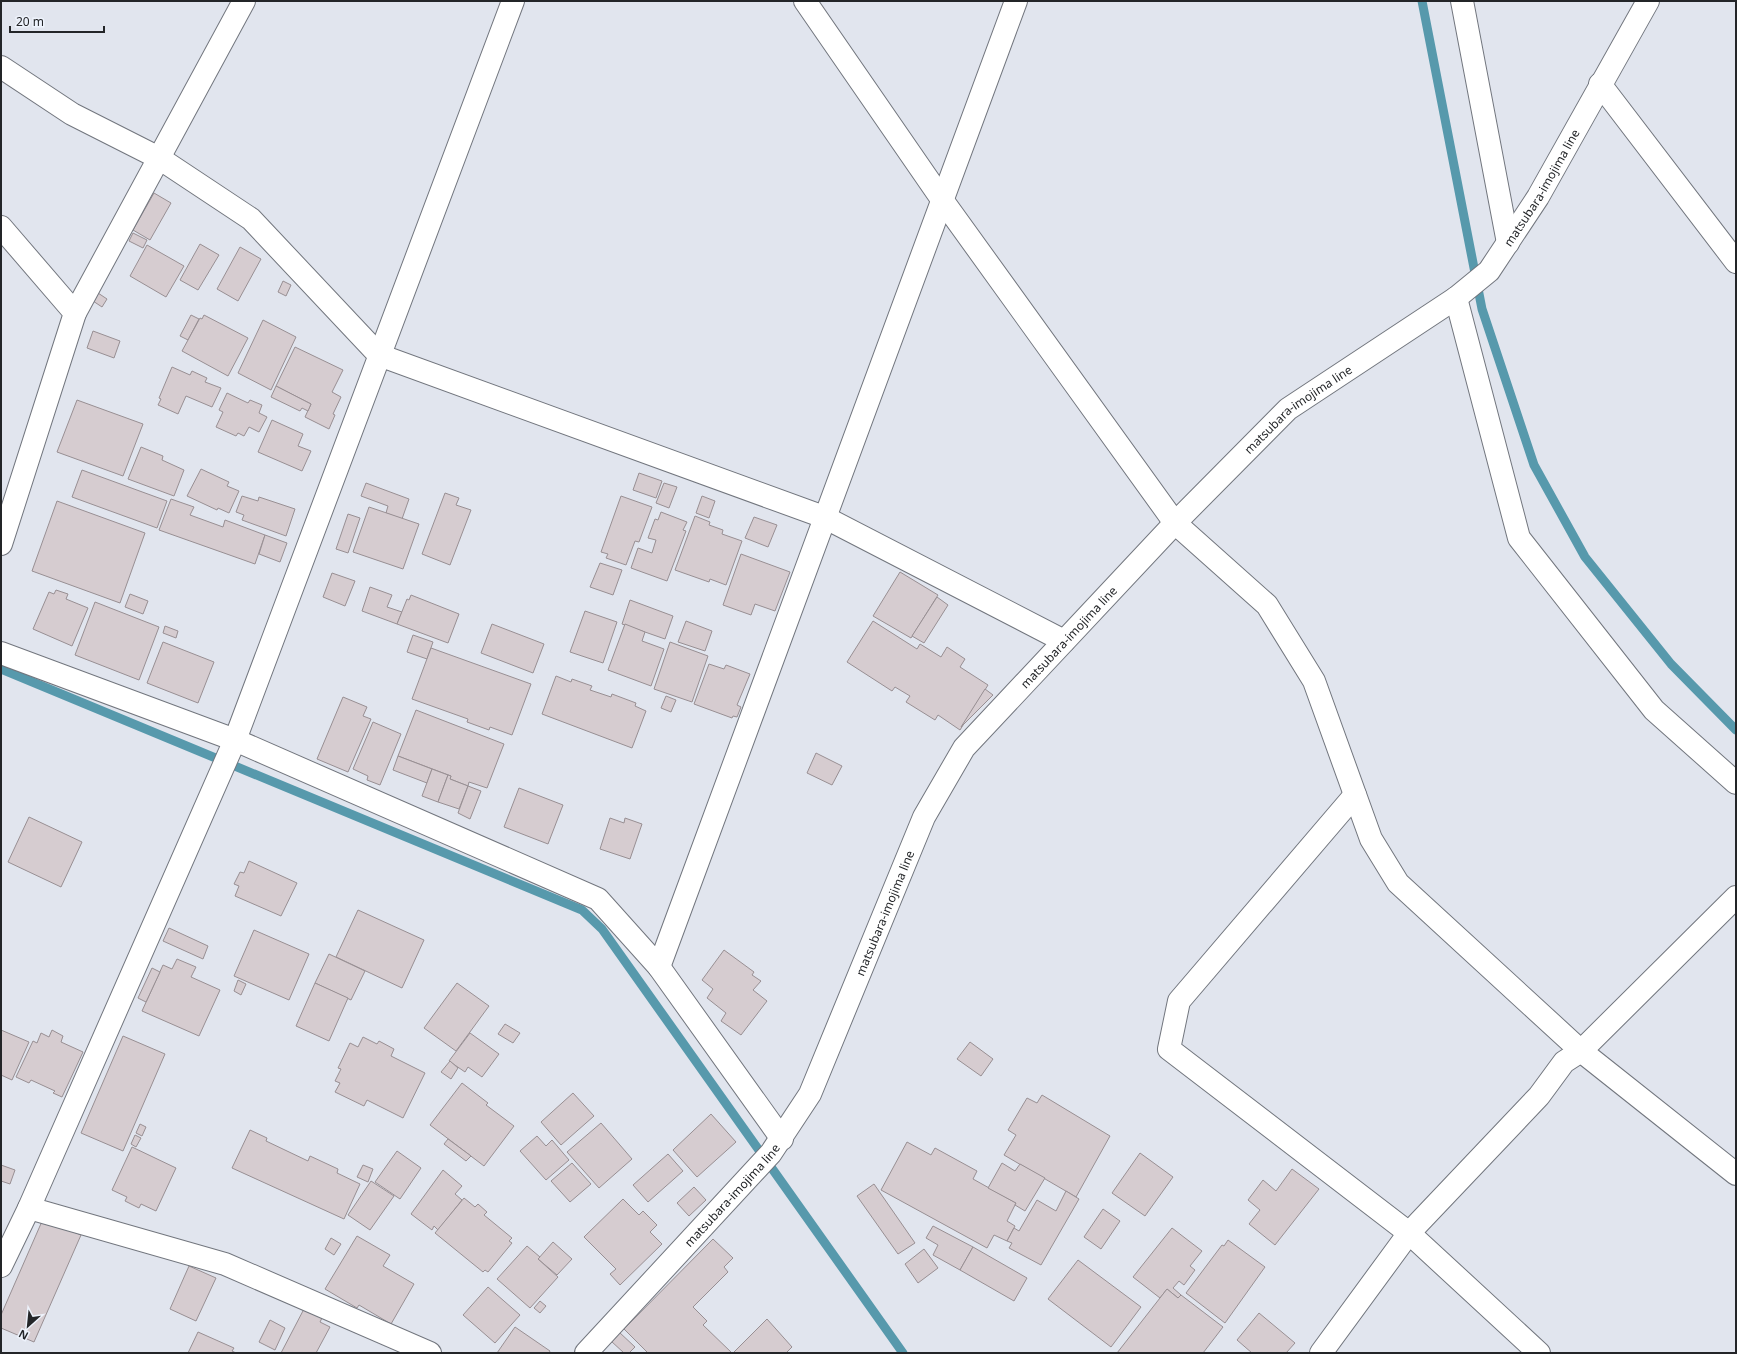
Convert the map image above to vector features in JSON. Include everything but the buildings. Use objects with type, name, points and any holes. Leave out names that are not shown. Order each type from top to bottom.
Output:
[{"type":"street","points":[[1,544],[75,313],[244,1]]},
{"type":"street","points":[[1,1266],[29,1208],[235,740],[513,1]]},
{"type":"street","points":[[805,1],[943,201],[1175,523],[1267,605],[1314,681],[1371,839],[1398,882],[1581,1051],[1736,1174]]},
{"type":"street","points":[[659,967],[824,517],[943,201],[1016,1]]},
{"type":"street","points":[[1462,1],[1508,243]]},
{"type":"street","name":"matsubara-imojima line","points":[[586,1353],[770,1153],[810,1094],[924,817],[964,748],[1175,523],[1288,409],[1461,295],[1489,271],[1538,197],[1600,84],[1648,1]]},
{"type":"street","points":[[1,67],[72,114],[159,158],[251,219],[379,355],[824,517],[1064,641]]},
{"type":"street","points":[[1600,84],[1736,262]]},
{"type":"street","points":[[1,227],[75,313]]},
{"type":"street","points":[[1461,295],[1519,538],[1654,710],[1736,783]]},
{"type":"street","points":[[1,653],[235,740],[598,899],[659,967],[770,1153]]},
{"type":"street","points":[[1355,795],[1179,1001],[1169,1049],[1409,1233],[1539,1353]]},
{"type":"street","points":[[1321,1353],[1409,1233],[1540,1096],[1564,1062],[1581,1051],[1736,897]]},
{"type":"street","points":[[29,1208],[225,1264],[430,1353]]},
{"type":"waterway","points":[[1422,1],[1482,309],[1534,465],[1585,557],[1671,664],[1736,730]]},
{"type":"waterway","points":[[1,669],[582,910],[602,929],[903,1353]]}]
